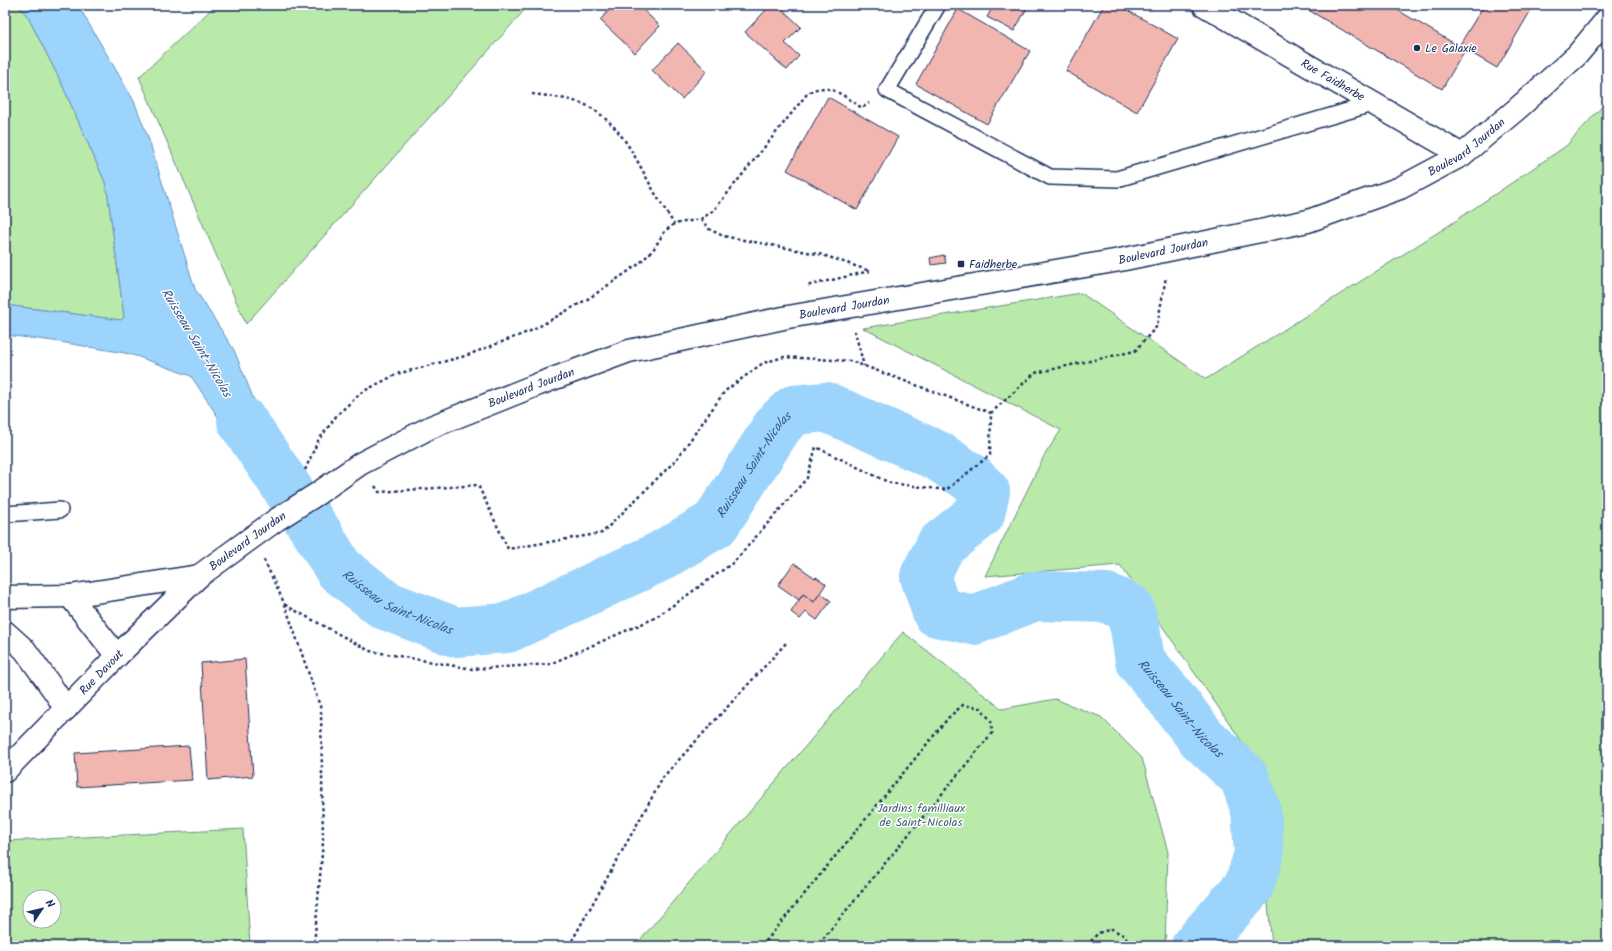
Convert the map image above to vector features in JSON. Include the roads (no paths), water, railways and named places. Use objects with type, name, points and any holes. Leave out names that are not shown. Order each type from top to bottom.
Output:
[{"type":"street","name":"Rue Faidherbe","points":[[1204,5],[1375,103],[1462,155]]},
{"type":"street","name":"Boulevard Jourdan","points":[[5,597],[70,596],[200,576],[276,520],[360,464],[431,427],[539,384],[629,351],[788,316],[1171,250],[1308,221],[1400,188],[1462,155],[1517,109],[1577,55],[1607,20]]},
{"type":"street","name":"Rue Davout","points":[[5,771],[117,656],[200,576]]},
{"type":"street","points":[[70,596],[117,656]]},
{"type":"street","points":[[5,632],[24,650],[66,709]]},
{"type":"lane","points":[[938,5],[887,90],[1050,176],[1117,179],[1375,103]]},
{"type":"lane","points":[[5,514],[60,510]]},
{"type":"water","points":[[18,5],[78,5],[134,101],[149,140],[195,289],[234,350],[254,400],[298,468],[267,488],[249,464],[191,376],[125,353],[54,341],[5,335],[5,305],[121,320],[124,317],[105,182],[61,82],[28,17]]},
{"type":"waterway","name":"Ruisseau Saint-Nicolas","points":[[242,421],[318,534],[339,569],[385,605],[455,632],[507,628],[659,557],[715,524],[779,424],[794,410],[826,407],[938,456],[971,478],[985,492],[980,514],[941,545],[925,576],[937,612],[974,620],[1035,596],[1107,598],[1129,608],[1135,628],[1140,661],[1201,737],[1244,777],[1256,810],[1259,854],[1249,886],[1196,946]]},
{"type":"place","name":"Le Galaxie","points":[[1417,48]]},
{"type":"place","name":"Faidherbe","points":[[961,264]]},
{"type":"park label","name":"Jardins familliaux de Saint-Nicolas","points":[[921,815]]}]
